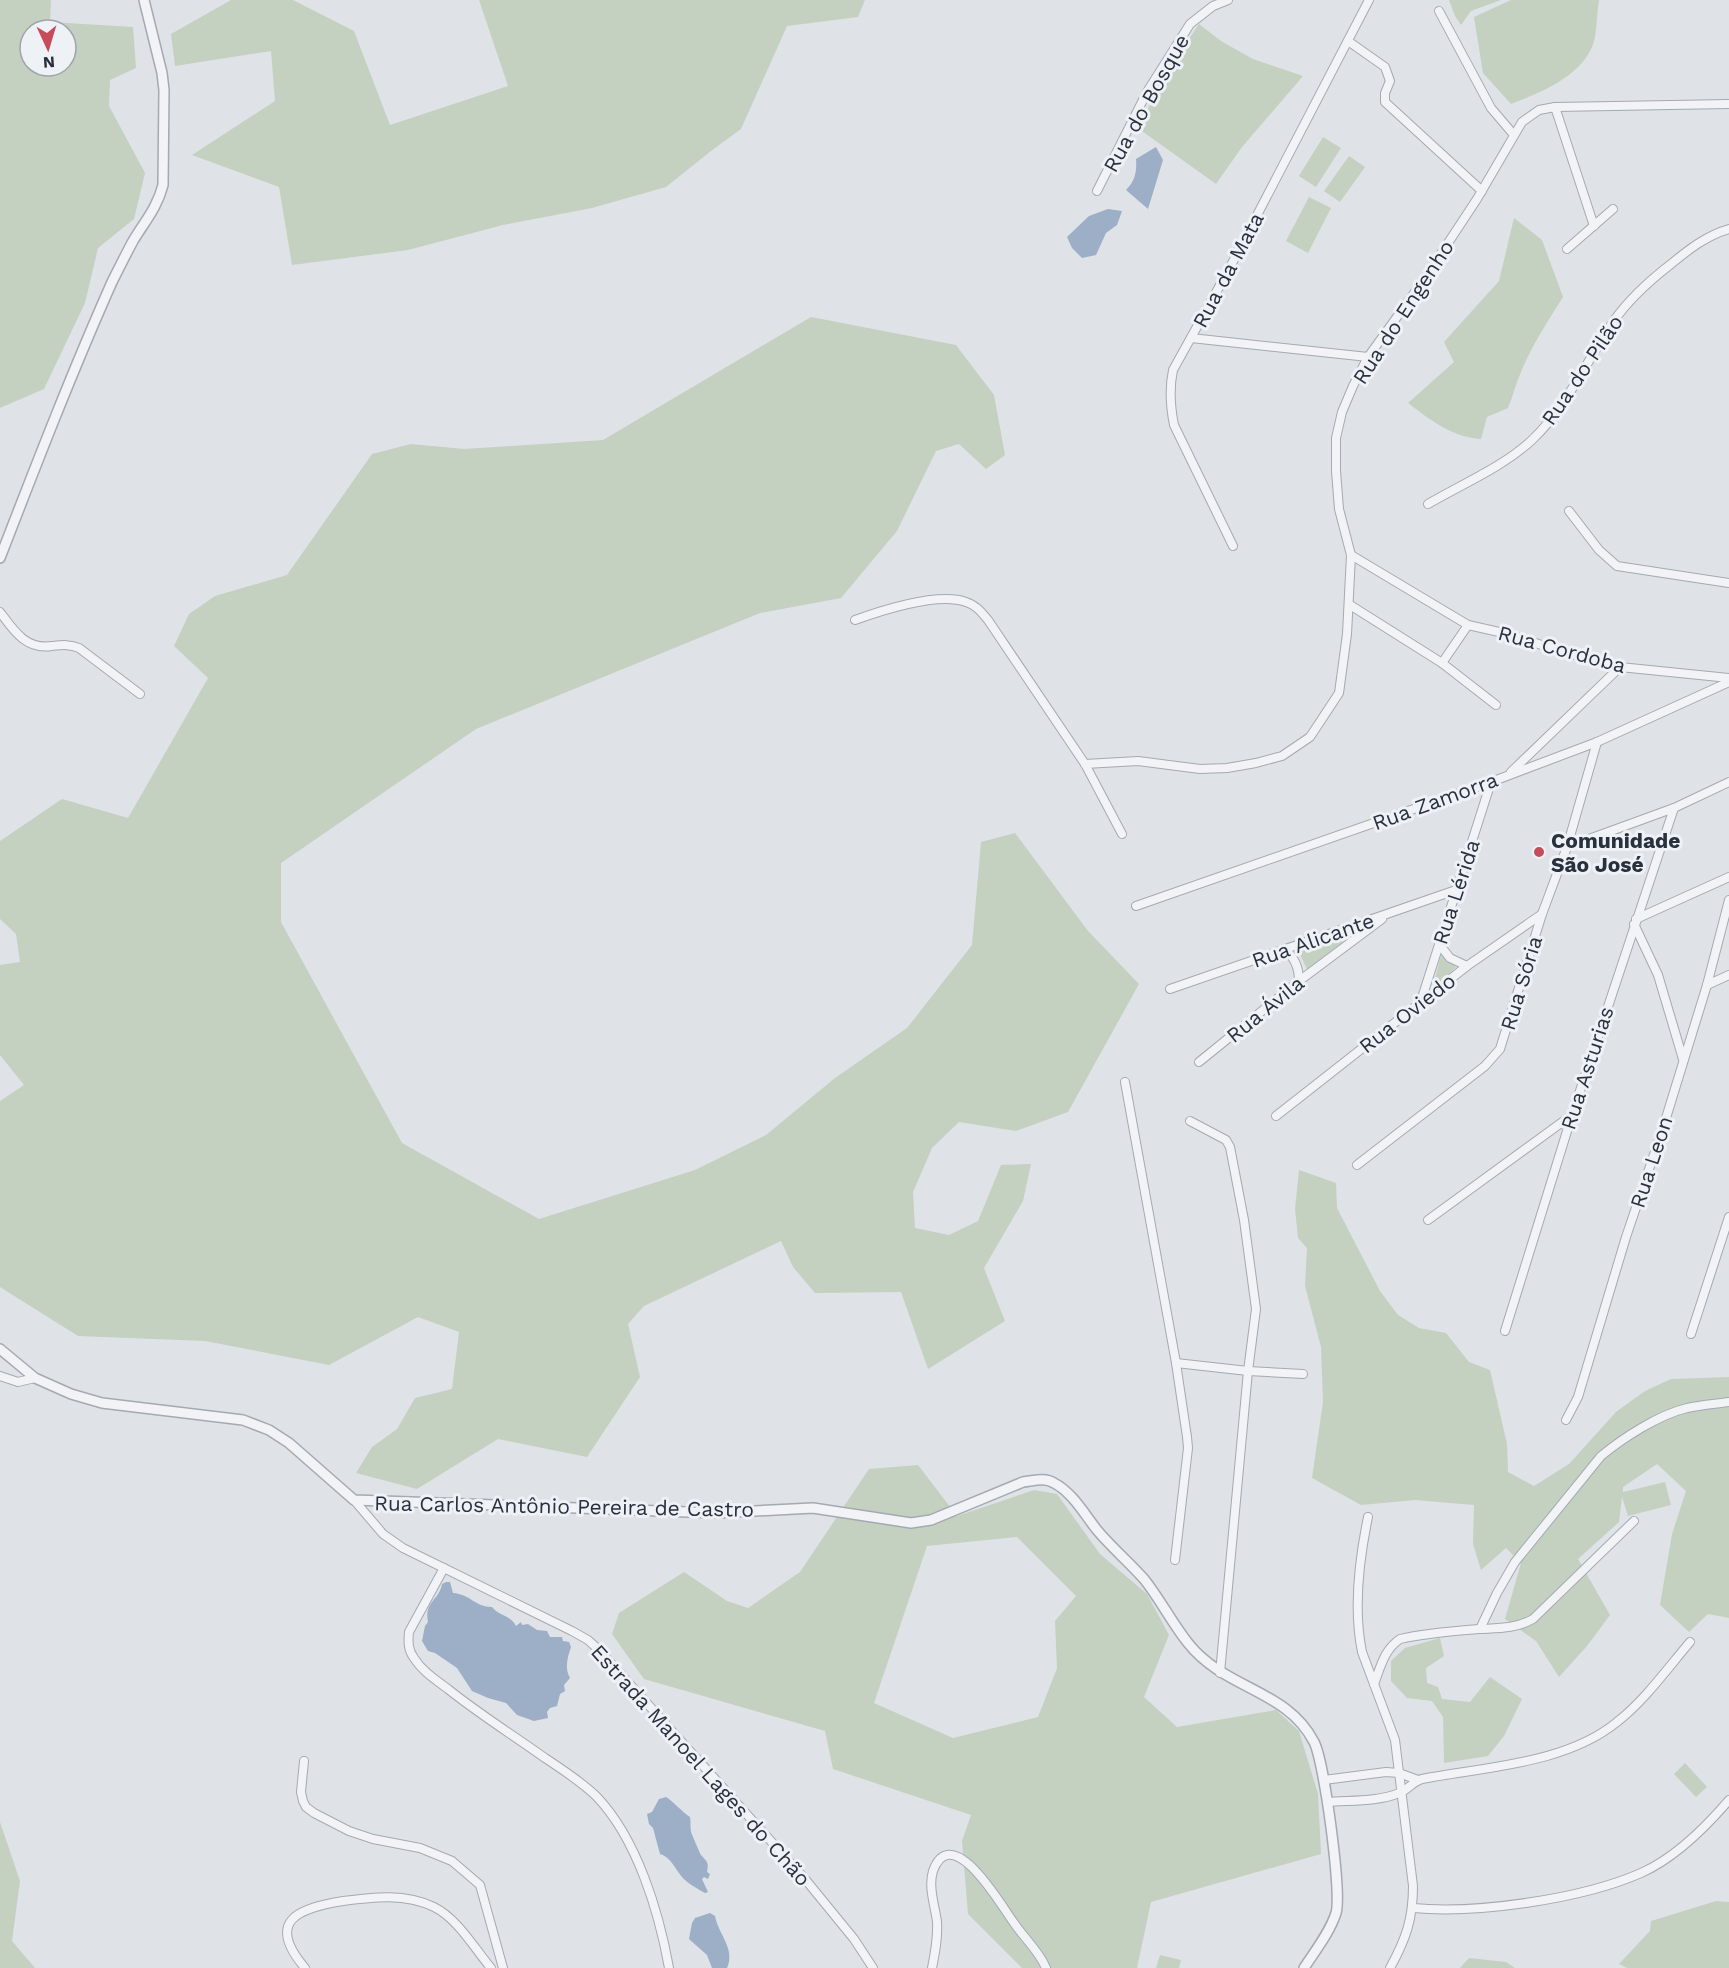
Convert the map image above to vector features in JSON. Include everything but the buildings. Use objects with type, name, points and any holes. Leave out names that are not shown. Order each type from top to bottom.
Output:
[{"type":"street","points":[[0,558],[56,415],[113,280],[133,241],[160,197],[163,185],[164,90],[144,0]]},
{"type":"street","name":"Rua do Bosque","points":[[1097,191],[1147,92],[1190,24],[1213,6],[1228,0]]},
{"type":"street","name":"Rua da Mata","points":[[1233,546],[1174,425],[1170,404],[1173,370],[1370,0]]},
{"type":"street","points":[[1439,11],[1491,108],[1514,135]]},
{"type":"street","points":[[1348,42],[1385,67],[1390,81],[1385,102],[1482,191]]},
{"type":"street","name":"Rua do Engenho","points":[[1085,764],[1138,760],[1200,769],[1227,768],[1282,756],[1310,737],[1339,693],[1350,605],[1351,555],[1339,509],[1336,471],[1336,438],[1342,412],[1368,357],[1423,281],[1482,191],[1522,122],[1539,110],[1556,107],[1729,104]]},
{"type":"street","points":[[1556,107],[1594,226]]},
{"type":"street","points":[[1567,249],[1613,209]]},
{"type":"street","name":"Rua do Pilão","points":[[1428,504],[1533,440],[1551,419],[1614,321],[1632,298],[1683,254],[1702,241],[1729,229]]},
{"type":"street","points":[[1191,339],[1368,357]]},
{"type":"street","points":[[1569,511],[1599,550],[1617,567],[1729,584]]},
{"type":"street","name":"Rua Cordoba","points":[[1351,555],[1468,625],[1508,634],[1620,667],[1729,680]]},
{"type":"street","points":[[855,620],[922,601],[958,600],[968,602],[978,608],[1085,764],[1122,834]]},
{"type":"street","points":[[1350,605],[1442,663],[1496,705]]},
{"type":"street","points":[[0,612],[20,636],[30,644],[38,647],[73,645],[140,694]]},
{"type":"street","points":[[1442,663],[1468,625]]},
{"type":"street","points":[[1507,776],[1620,667]]},
{"type":"street","name":"Rua Zamorra","points":[[1136,906],[1491,782],[1597,742],[1729,680]]},
{"type":"street","name":"Rua Sória","points":[[1357,1165],[1485,1066],[1500,1049],[1542,914],[1567,847],[1597,742]]},
{"type":"street","name":"Rua Lérida","points":[[1421,1002],[1491,782]]},
{"type":"street","points":[[1567,847],[1674,808],[1729,782]]},
{"type":"street","name":"Rua Asturias","points":[[1505,1331],[1572,1115],[1674,808]]},
{"type":"street","points":[[1683,1061],[1658,975],[1635,921],[1729,876]]},
{"type":"street","name":"Rua Alicante","points":[[1170,988],[1456,890]]},
{"type":"street","name":"Rua Leon","points":[[1566,1420],[1578,1397],[1626,1237],[1662,1131],[1707,985],[1729,900]]},
{"type":"street","name":"Rua Ávila","points":[[1199,1062],[1299,981],[1388,914]]},
{"type":"street","name":"Rua Oviedo","points":[[1276,1116],[1467,966],[1542,914]]},
{"type":"street","points":[[1439,944],[1450,958],[1467,966]]},
{"type":"street","points":[[1284,949],[1296,963],[1299,981]]},
{"type":"street","points":[[1707,985],[1729,975]]},
{"type":"street","points":[[1125,1082],[1176,1363],[1188,1448],[1175,1560]]},
{"type":"street","points":[[1428,1220],[1572,1115]]},
{"type":"street","points":[[1190,1121],[1226,1140],[1230,1147],[1256,1297],[1220,1673]]},
{"type":"street","points":[[1691,1334],[1729,1217]]},
{"type":"street","name":"Estrada Manoel Lages do Chão","points":[[0,1349],[35,1378],[71,1394],[102,1403],[243,1420],[269,1430],[289,1443],[354,1500],[383,1534],[403,1548],[588,1640],[805,1879],[854,1939],[873,1968]]},
{"type":"street","points":[[1176,1363],[1303,1374]]},
{"type":"street","points":[[0,1376],[18,1382],[35,1378]]},
{"type":"street","points":[[1480,1629],[1515,1562],[1601,1456],[1615,1444],[1666,1415],[1686,1408],[1729,1402]]},
{"type":"street","name":"Rua Carlos Antônio Pereira de Castro","points":[[354,1500],[716,1513],[813,1508],[911,1523],[931,1520],[1023,1482],[1039,1479],[1053,1481],[1064,1490],[1104,1538],[1144,1580],[1200,1658],[1220,1673],[1290,1711],[1306,1728],[1316,1745],[1324,1779],[1337,1906],[1333,1920],[1305,1968]]},
{"type":"street","points":[[1368,1517],[1361,1561],[1358,1620],[1362,1652],[1392,1727],[1413,1886],[1413,1908],[1409,1927],[1390,1968]]},
{"type":"street","points":[[1374,1684],[1385,1653],[1390,1645],[1400,1639],[1480,1629],[1512,1628],[1533,1619],[1634,1521]]},
{"type":"street","points":[[444,1568],[409,1632],[408,1644],[412,1656],[420,1666],[463,1701],[570,1775],[596,1796],[616,1822],[635,1859],[652,1900],[664,1939],[669,1968]]},
{"type":"street","points":[[1327,1802],[1376,1798],[1402,1793],[1418,1780],[1516,1762],[1556,1753],[1584,1743],[1616,1723],[1647,1692],[1690,1642]]},
{"type":"street","points":[[304,1761],[301,1792],[303,1801],[314,1813],[349,1831],[373,1839],[420,1848],[452,1861],[480,1885],[503,1968]]},
{"type":"street","points":[[1324,1779],[1371,1773],[1399,1773],[1418,1780]]},
{"type":"street","points":[[1413,1908],[1437,1911],[1506,1905],[1576,1894],[1611,1884],[1643,1872],[1673,1853],[1729,1800]]},
{"type":"street","points":[[932,1968],[937,1932],[931,1879],[938,1863],[944,1856],[951,1855],[961,1858],[981,1876],[1046,1968]]},
{"type":"street","points":[[305,1968],[295,1956],[287,1934],[289,1923],[297,1914],[331,1903],[394,1896],[434,1907],[450,1918],[491,1968]]},
{"type":"green space","points":[[0,0],[51,0],[50,18],[18,18],[18,78],[78,78],[78,24],[133,27],[136,68],[110,80],[109,106],[145,173],[134,219],[98,248],[85,303],[44,389],[0,408]]},
{"type":"green space","points":[[231,0],[293,0],[354,31],[390,125],[508,86],[479,0],[865,0],[858,17],[787,26],[741,129],[666,187],[592,208],[503,225],[408,250],[292,265],[279,187],[192,155],[275,101],[271,51],[175,66],[171,34]]},
{"type":"green space","points":[[1449,0],[1501,0],[1471,11],[1461,25]]},
{"type":"green space","points":[[1511,0],[1599,0],[1595,37],[1591,50],[1583,61],[1562,80],[1511,104],[1483,73],[1474,17]]},
{"type":"green space","points":[[1199,24],[1221,41],[1253,59],[1303,76],[1242,147],[1216,184],[1139,129],[1159,84]]},
{"type":"green space","points":[[1323,137],[1341,148],[1316,187],[1299,176]]},
{"type":"green space","points":[[1349,156],[1365,167],[1340,202],[1324,191]]},
{"type":"green space","points":[[1309,197],[1331,208],[1308,253],[1286,241]]},
{"type":"green space","points":[[1514,218],[1542,240],[1563,297],[1530,352],[1508,408],[1487,417],[1481,439],[1470,438],[1442,427],[1408,403],[1454,362],[1444,342],[1499,281]]},
{"type":"green space","points":[[811,317],[956,345],[994,395],[1005,455],[986,469],[959,444],[936,451],[897,531],[841,598],[760,613],[476,729],[281,863],[281,922],[402,1143],[539,1219],[695,1170],[766,1135],[835,1078],[907,1028],[972,945],[981,842],[1015,833],[1088,931],[1139,984],[1068,1112],[1016,1131],[959,1122],[932,1148],[913,1192],[915,1228],[949,1235],[978,1221],[1001,1165],[1031,1164],[1023,1201],[984,1268],[1005,1321],[928,1369],[901,1292],[815,1293],[793,1267],[781,1241],[644,1306],[628,1324],[640,1377],[587,1457],[498,1439],[417,1489],[356,1473],[372,1447],[397,1429],[415,1398],[452,1389],[459,1332],[418,1317],[329,1365],[205,1341],[78,1336],[0,1287],[0,1101],[24,1085],[0,1055],[0,965],[20,962],[16,934],[0,919],[0,841],[62,799],[128,818],[208,678],[174,646],[189,614],[215,596],[287,575],[372,454],[411,444],[464,449],[603,440]]},
{"type":"green space","points":[[1361,928],[1307,969],[1298,950]]},
{"type":"green space","points":[[1441,955],[1456,967],[1432,990]]},
{"type":"green space","points":[[1299,1170],[1336,1183],[1337,1208],[1380,1291],[1398,1315],[1419,1328],[1446,1333],[1469,1362],[1490,1370],[1507,1444],[1508,1472],[1534,1486],[1569,1464],[1616,1412],[1645,1391],[1671,1379],[1729,1377],[1729,1618],[1708,1614],[1689,1632],[1660,1605],[1672,1534],[1686,1491],[1657,1464],[1623,1487],[1623,1492],[1665,1482],[1671,1505],[1628,1516],[1622,1497],[1619,1522],[1578,1559],[1610,1615],[1587,1646],[1559,1677],[1536,1641],[1505,1619],[1521,1563],[1506,1548],[1481,1570],[1473,1544],[1474,1505],[1415,1500],[1361,1505],[1312,1478],[1323,1402],[1321,1347],[1305,1286],[1307,1248],[1298,1238],[1295,1209]]},
{"type":"green space","points":[[918,1465],[957,1516],[1034,1490],[1057,1494],[1100,1554],[1147,1594],[1169,1635],[1144,1697],[1177,1727],[1276,1710],[1299,1731],[1318,1794],[1321,1854],[1151,1902],[1137,1968],[1022,1968],[968,1914],[962,1841],[971,1815],[833,1769],[825,1731],[644,1679],[612,1634],[619,1613],[684,1572],[727,1601],[748,1608],[800,1572],[869,1469]],"holes":[[[1017,1537],[1076,1596],[1055,1621],[1057,1668],[1038,1717],[953,1738],[874,1703],[927,1546]]]},
{"type":"green space","points":[[1440,1638],[1444,1656],[1426,1668],[1427,1683],[1438,1687],[1442,1699],[1470,1702],[1490,1677],[1522,1699],[1504,1736],[1488,1756],[1444,1763],[1443,1717],[1432,1701],[1407,1698],[1391,1681],[1391,1661],[1405,1648]]},
{"type":"green space","points":[[1685,1763],[1707,1787],[1696,1797],[1674,1774]]},
{"type":"green space","points":[[0,1822],[20,1881],[12,1941],[35,1968],[0,1968]]},
{"type":"green space","points":[[1716,1901],[1729,1902],[1729,1968],[1627,1968],[1619,1964],[1650,1931],[1651,1921]]},
{"type":"green space","points":[[1160,1955],[1181,1960],[1179,1968],[1156,1968]]},
{"type":"green space","points":[[1469,1958],[1506,1962],[1515,1968],[1460,1968]]},
{"type":"water","points":[[1156,147],[1163,160],[1148,209],[1126,190],[1135,176],[1136,159]]},
{"type":"water","points":[[1108,209],[1122,211],[1117,225],[1106,233],[1096,255],[1082,258],[1072,248],[1067,237],[1089,216]]},
{"type":"water","points":[[450,1582],[453,1593],[481,1605],[492,1607],[512,1620],[516,1626],[521,1622],[522,1625],[528,1624],[537,1630],[547,1631],[550,1637],[562,1637],[563,1641],[569,1642],[571,1647],[567,1666],[570,1678],[564,1685],[565,1691],[560,1694],[557,1706],[550,1708],[547,1712],[548,1718],[534,1721],[517,1715],[506,1703],[472,1691],[457,1668],[435,1653],[428,1651],[422,1641],[428,1622],[428,1610],[442,1584]]},
{"type":"water","points":[[666,1797],[690,1817],[691,1832],[701,1855],[707,1862],[707,1872],[710,1874],[708,1879],[704,1877],[702,1879],[708,1892],[705,1893],[687,1881],[670,1860],[660,1854],[647,1814],[652,1812],[659,1799]]},
{"type":"water","points":[[710,1913],[715,1916],[728,1948],[727,1968],[712,1968],[707,1955],[689,1939],[695,1918]]},
{"type":"place","name":"Comunidade São José","points":[[1539,852]]}]
